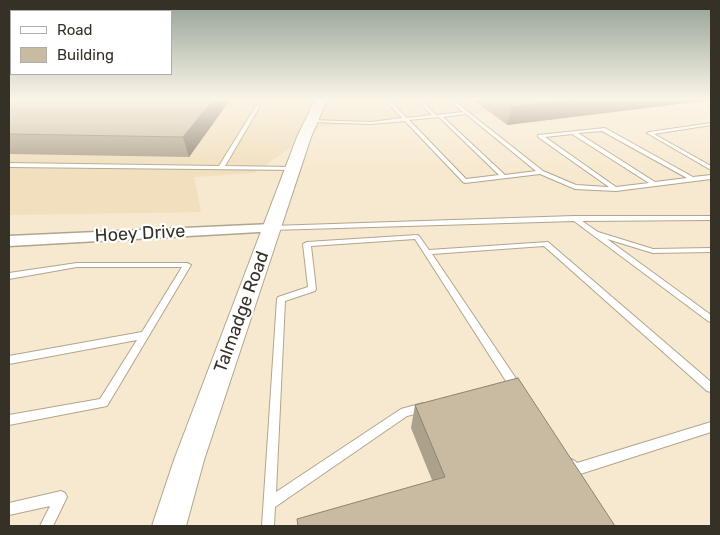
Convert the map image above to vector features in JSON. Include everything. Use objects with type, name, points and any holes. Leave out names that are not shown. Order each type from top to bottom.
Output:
[{"type":"street","name":"Talmadge Road","points":[[169,526],[189,460],[310,125]]},
{"type":"street","name":"Hoey Drive","points":[[9,241],[272,228]]},
{"type":"lane","points":[[221,168],[247,125]]},
{"type":"lane","points":[[410,125],[465,181],[541,172]]},
{"type":"lane","points":[[447,125],[504,177]]},
{"type":"lane","points":[[481,125],[541,172],[575,187],[616,189],[711,177]]},
{"type":"lane","points":[[704,125],[649,133],[711,168]]},
{"type":"lane","points":[[616,189],[540,136],[602,129],[692,179]]},
{"type":"lane","points":[[574,132],[654,184]]},
{"type":"lane","points":[[9,166],[294,169]]},
{"type":"lane","points":[[574,218],[711,319]]},
{"type":"lane","points":[[272,228],[574,218],[711,218]]},
{"type":"lane","points":[[593,232],[653,251],[711,250]]},
{"type":"lane","points":[[268,526],[281,299],[312,289],[307,244],[417,237],[514,391]]},
{"type":"lane","points":[[428,252],[546,244],[711,388]]},
{"type":"lane","points":[[9,276],[77,265],[187,265],[103,403],[9,420]]},
{"type":"lane","points":[[9,360],[144,335]]},
{"type":"lane","points":[[270,503],[405,412],[433,406]]},
{"type":"lane","points":[[564,455],[577,474],[711,427]]},
{"type":"lane","points":[[9,509],[61,497],[46,526]]},
{"type":"shaded area","points":[[9,125],[345,125],[320,127],[254,173],[194,177],[201,212],[9,215]]},
{"type":"building","points":[[9,125],[193,125],[183,137],[9,134]]},
{"type":"building","points":[[518,378],[615,526],[298,526],[297,519],[445,477],[415,405]]}]
